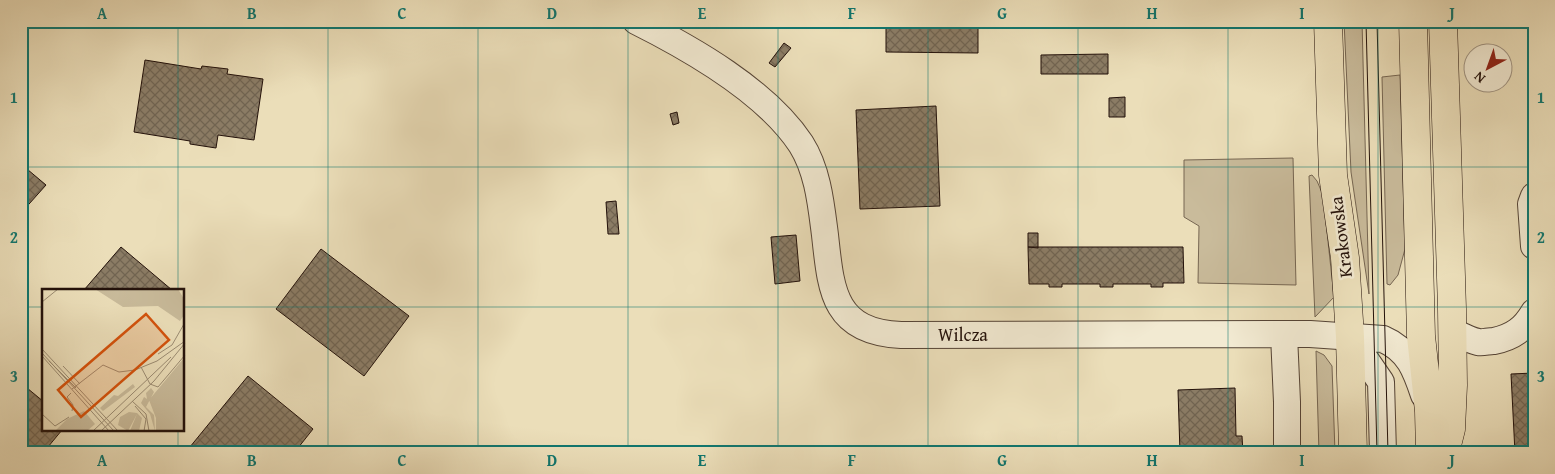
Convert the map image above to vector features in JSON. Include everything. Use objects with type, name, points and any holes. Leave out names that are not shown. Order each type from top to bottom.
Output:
[{"type":"main road","name":"Krakowska","points":[[1328,21],[1333,175],[1345,258],[1350,337],[1353,453]]},
{"type":"main road","points":[[1413,21],[1422,336],[1429,411],[1430,453]]},
{"type":"main road","points":[[1443,21],[1453,385],[1451,429],[1445,453]]},
{"type":"street","name":"Wilcza","points":[[636,21],[704,57],[768,106],[795,136],[807,156],[816,178],[830,280],[835,297],[845,313],[866,329],[877,333],[901,335],[1310,334],[1383,339],[1402,350],[1416,374],[1429,411]]},
{"type":"street","points":[[1534,196],[1531,204],[1534,237]]},
{"type":"street","points":[[1452,331],[1477,342],[1499,340],[1511,337],[1520,330],[1534,312]]},
{"type":"street","points":[[1284,335],[1287,453]]},
{"type":"street","points":[[1350,337],[1381,382],[1383,453]]},
{"type":"shaded area","points":[[1344,21],[1362,21],[1369,294],[1351,172]]},
{"type":"shaded area","points":[[1473,21],[1532,21],[1474,28]]},
{"type":"shaded area","points":[[1400,75],[1405,249],[1398,275],[1390,285],[1387,284],[1382,77]]},
{"type":"shaded area","points":[[1293,158],[1296,285],[1198,283],[1199,226],[1184,217],[1184,160]]},
{"type":"shaded area","points":[[1312,175],[1323,195],[1334,297],[1315,317],[1309,176]]},
{"type":"shaded area","points":[[1316,351],[1324,355],[1332,366],[1335,453],[1319,453]]},
{"type":"building","points":[[886,21],[978,21],[978,53],[886,52]]},
{"type":"building","points":[[784,43],[791,48],[775,67],[769,63]]},
{"type":"building","points":[[1108,54],[1108,74],[1041,74],[1041,55]]},
{"type":"building","points":[[145,60],[201,69],[202,66],[228,69],[227,74],[263,79],[254,140],[218,135],[216,148],[190,144],[190,141],[134,132]]},
{"type":"building","points":[[1125,97],[1125,117],[1109,117],[1109,98]]},
{"type":"building","points":[[936,106],[940,206],[860,209],[856,110]]},
{"type":"building","points":[[677,112],[679,123],[673,125],[670,114]]},
{"type":"building","points":[[21,164],[46,185],[21,213]]},
{"type":"building","points":[[616,201],[619,234],[608,234],[606,202]]},
{"type":"building","points":[[1028,233],[1038,233],[1038,248],[1028,247]]},
{"type":"building","points":[[796,235],[800,281],[775,284],[771,237]]},
{"type":"building","points":[[121,247],[171,289],[85,289]]},
{"type":"building","points":[[1028,247],[1183,247],[1184,283],[1163,283],[1163,287],[1151,287],[1151,284],[1113,284],[1113,287],[1100,287],[1100,284],[1062,284],[1062,287],[1049,287],[1049,284],[1029,284]]},
{"type":"building","points":[[321,249],[409,316],[364,376],[276,309]]},
{"type":"building","points":[[1534,373],[1534,453],[1515,453],[1511,374]]},
{"type":"building","points":[[248,376],[313,429],[294,453],[185,453]]},
{"type":"building","points":[[21,383],[42,400],[42,432],[60,432],[43,453],[21,453]]},
{"type":"building","points":[[1235,388],[1236,436],[1242,436],[1243,453],[1180,453],[1178,390]]},
{"type":"tram line","points":[[1366,21],[1377,453]]},
{"type":"tram line","points":[[1377,21],[1388,453]]}]
